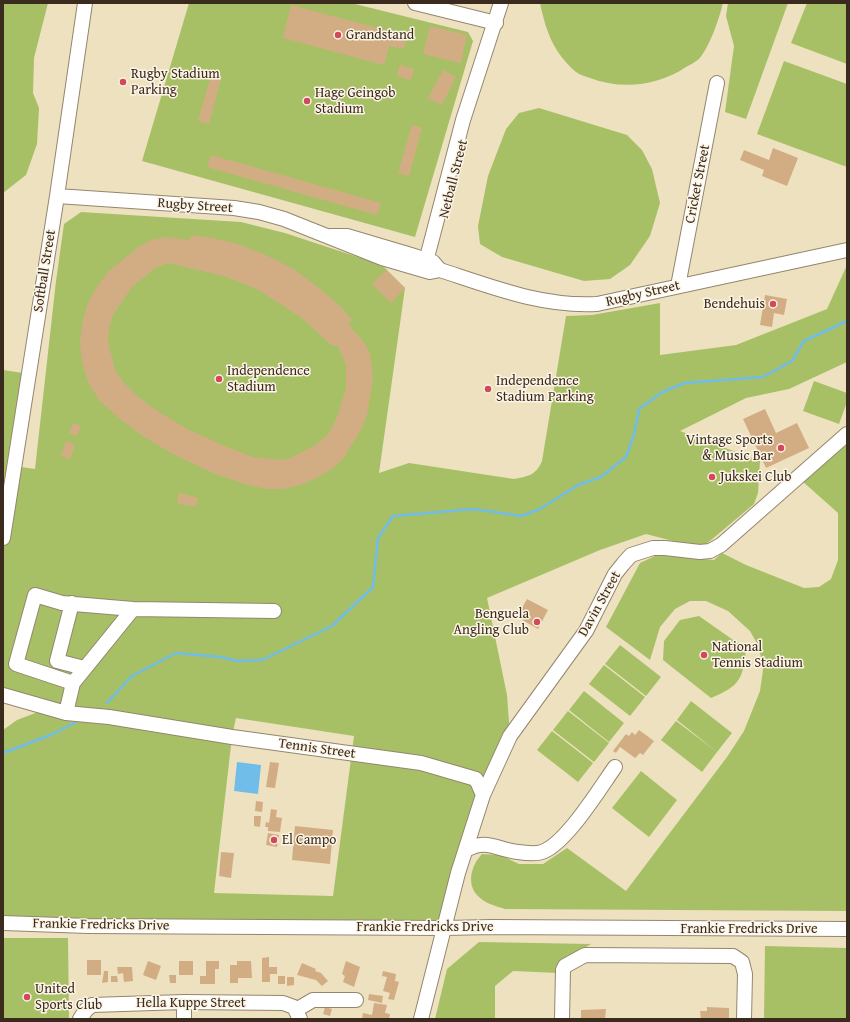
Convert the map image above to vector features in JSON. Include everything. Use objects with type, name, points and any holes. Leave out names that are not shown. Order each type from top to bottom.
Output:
[{"type":"street","name":"Softball Street","points":[[3,538],[57,196],[84,3]]},
{"type":"street","points":[[415,3],[496,23]]},
{"type":"street","name":"Netball Street","points":[[430,267],[476,97],[476,86],[502,3]]},
{"type":"street","name":"Cricket Street","points":[[678,286],[717,83]]},
{"type":"street","name":"Rugby Street","points":[[57,196],[253,211],[284,219],[330,236],[345,244],[382,258],[430,267],[508,292],[544,301],[575,305],[597,304],[847,250]]},
{"type":"street","name":"Davin Street","points":[[483,795],[510,736],[586,631],[615,574],[631,555],[653,548],[700,552],[710,551],[721,544],[847,434]]},
{"type":"street","points":[[73,683],[16,664],[35,595],[72,603],[133,608],[274,611]]},
{"type":"street","points":[[72,603],[57,661],[84,668]]},
{"type":"street","points":[[66,713],[73,683],[133,608]]},
{"type":"street","name":"Tennis Street","points":[[3,695],[66,713],[109,717],[247,739],[421,763],[476,779],[483,795]]},
{"type":"street","points":[[466,850],[474,845],[487,844],[518,852],[542,852],[566,834],[615,767]]},
{"type":"street","points":[[421,1019],[444,928],[483,795]]},
{"type":"street","name":"Frankie Fredricks Drive","points":[[3,923],[88,926],[847,929]]},
{"type":"street","points":[[562,1019],[563,970],[565,966],[577,958],[585,955],[593,955],[733,956],[742,962],[745,974],[744,1019]]},
{"type":"street","points":[[298,1015],[313,1000],[356,1000]]},
{"type":"street","points":[[184,1002],[184,1019]]},
{"type":"street","name":"Hella Kuppe Street","points":[[80,1019],[86,1010],[92,1005],[184,1002],[283,1003],[294,1007],[298,1015]]},
{"type":"green space","points":[[3,3],[48,3],[34,58],[33,93],[39,108],[37,144],[26,175],[3,193]]},
{"type":"green space","name":"Hage Geingob Stadium","points":[[189,3],[351,3],[468,32],[473,41],[415,237],[142,161]]},
{"type":"green space","points":[[540,3],[723,3],[717,24],[703,54],[699,59],[664,78],[651,82],[627,85],[602,82],[576,72],[556,49],[548,32]]},
{"type":"green space","points":[[728,3],[788,3],[746,119],[725,112],[734,46],[726,16]]},
{"type":"green space","points":[[807,3],[847,3],[847,64],[791,43]]},
{"type":"green space","points":[[784,61],[847,84],[847,167],[757,134]]},
{"type":"green space","points":[[539,108],[627,135],[642,150],[652,169],[660,203],[650,236],[630,265],[610,279],[584,281],[502,257],[480,244],[478,226],[488,176],[506,129],[519,113]]},
{"type":"green space","points":[[81,212],[241,222],[285,233],[382,265],[405,288],[379,473],[409,463],[514,479],[528,476],[534,472],[540,466],[542,461],[566,316],[592,315],[660,303],[660,355],[736,345],[827,309],[847,265],[847,362],[789,389],[746,398],[680,431],[760,461],[758,493],[754,504],[704,546],[696,547],[646,534],[600,550],[487,598],[507,695],[510,736],[444,928],[3,922],[3,730],[17,720],[46,709],[3,695],[3,538],[14,466],[35,469],[56,281],[64,224]],"holes":[[[236,718],[354,736],[333,896],[214,893],[232,737]]]},
{"type":"green space","points":[[3,370],[23,373],[3,518]]},
{"type":"green space","points":[[814,381],[847,393],[847,402],[839,424],[803,411]]},
{"type":"green space","points":[[847,445],[847,911],[505,909],[490,904],[480,898],[474,890],[471,879],[475,863],[482,854],[500,855],[519,864],[543,864],[567,848],[626,891],[727,757],[744,731],[760,691],[763,670],[759,647],[750,631],[728,611],[706,601],[690,601],[675,609],[660,627],[650,660],[606,627],[640,563],[657,555],[714,560],[722,553],[746,565],[804,588],[819,587],[831,579],[838,560],[838,513],[801,480],[820,462]]},
{"type":"green space","name":"National Tennis Stadium","points":[[699,616],[746,649],[743,668],[738,680],[728,690],[711,698],[663,660],[664,641],[680,620]]},
{"type":"green space","points":[[620,645],[661,677],[646,696],[605,664]]},
{"type":"green space","points":[[604,665],[645,697],[630,716],[589,684]]},
{"type":"green space","points":[[584,691],[624,723],[609,742],[569,710]]},
{"type":"green space","points":[[691,701],[732,733],[717,752],[677,720]]},
{"type":"green space","points":[[568,711],[609,743],[594,762],[553,730]]},
{"type":"green space","points":[[676,721],[717,752],[702,772],[661,740]]},
{"type":"green space","points":[[552,731],[593,763],[578,782],[537,750]]},
{"type":"green space","points":[[641,771],[677,800],[649,837],[612,808]]},
{"type":"green space","points":[[3,938],[68,938],[69,1019],[3,1019]]},
{"type":"green space","points":[[479,942],[591,944],[560,963],[558,973],[513,971],[495,986],[495,1019],[435,1019],[447,969]]},
{"type":"green space","points":[[765,946],[847,948],[847,1019],[764,1019]]},
{"type":"water","points":[[237,762],[261,765],[258,794],[234,791]]},
{"type":"building","name":"Grandstand","points":[[291,5],[393,32],[391,38],[406,42],[404,49],[389,46],[384,65],[283,38]]},
{"type":"building","points":[[430,26],[467,35],[461,63],[423,54]]},
{"type":"building","points":[[400,65],[414,69],[411,80],[397,76]]},
{"type":"building","points":[[443,70],[456,77],[442,105],[428,98]]},
{"type":"building","points":[[212,72],[222,75],[209,124],[198,121]]},
{"type":"building","points":[[412,125],[422,128],[409,176],[398,173]]},
{"type":"building","points":[[773,148],[798,158],[787,186],[762,176],[764,170],[740,160],[744,150],[769,160]]},
{"type":"building","points":[[211,155],[381,203],[377,215],[207,167]]},
{"type":"building","points":[[191,235],[238,244],[268,256],[295,270],[341,307],[352,320],[348,324],[365,344],[370,354],[373,378],[367,415],[360,431],[343,459],[333,468],[318,477],[300,485],[282,489],[267,489],[245,484],[213,473],[173,454],[143,436],[120,419],[99,400],[88,382],[82,362],[80,343],[82,324],[87,305],[96,288],[108,272],[137,248],[151,240],[166,237],[190,240]],"holes":[[[168,263],[224,276],[257,289],[302,318],[331,345],[338,346],[346,365],[346,389],[336,420],[329,433],[316,445],[291,458],[280,460],[253,457],[187,429],[138,397],[122,381],[115,370],[108,342],[109,327],[114,313],[132,287],[155,268]]]},
{"type":"building","points":[[386,270],[405,288],[391,303],[372,284]]},
{"type":"building","points":[[765,295],[787,299],[784,315],[774,313],[772,327],[760,325]]},
{"type":"building","points":[[765,409],[776,433],[797,423],[809,448],[766,468],[743,419]]},
{"type":"building","points":[[73,423],[81,426],[77,436],[69,433]]},
{"type":"building","points":[[66,441],[75,445],[70,459],[61,456]]},
{"type":"building","points":[[179,493],[198,498],[195,507],[177,503]]},
{"type":"building","points":[[527,599],[548,610],[538,629],[517,617]]},
{"type":"building","points":[[639,730],[654,741],[643,755],[640,753],[635,758],[620,747],[616,753],[613,751],[626,734],[629,736],[632,732],[635,735]]},
{"type":"building","points":[[270,762],[279,763],[275,788],[266,787]]},
{"type":"building","points":[[256,801],[263,802],[262,812],[255,811]]},
{"type":"building","points":[[271,809],[277,810],[276,817],[282,818],[280,832],[268,831],[268,827],[265,827],[266,822],[269,823]]},
{"type":"building","points":[[254,816],[261,816],[260,827],[254,826]]},
{"type":"building","points":[[295,826],[333,830],[330,864],[292,860]]},
{"type":"building","points":[[268,833],[279,835],[277,847],[266,845]]},
{"type":"building","points":[[221,852],[234,853],[231,878],[219,876]]},
{"type":"building","points":[[269,957],[269,967],[277,967],[277,974],[270,974],[270,982],[262,982],[262,958]]},
{"type":"building","points":[[87,960],[101,960],[101,975],[87,975]]},
{"type":"building","points":[[148,961],[161,966],[156,980],[143,975]]},
{"type":"building","points":[[179,961],[193,961],[193,975],[179,975]]},
{"type":"building","points":[[206,961],[219,961],[219,969],[215,969],[215,984],[200,984],[200,976],[206,976]]},
{"type":"building","points":[[237,961],[251,961],[252,978],[238,978],[238,983],[230,983],[230,965],[237,965]]},
{"type":"building","points":[[346,961],[360,967],[354,987],[343,982],[345,976],[342,974]]},
{"type":"building","points":[[302,963],[316,969],[315,971],[321,973],[328,981],[322,986],[316,980],[297,975]]},
{"type":"building","points":[[117,967],[132,967],[133,981],[124,982],[123,973],[118,974]]},
{"type":"building","points":[[104,971],[108,971],[108,982],[102,983]]},
{"type":"building","points":[[383,971],[396,974],[395,981],[399,982],[394,1000],[388,999],[390,993],[383,991],[387,977],[382,976]]},
{"type":"building","points":[[169,975],[176,975],[176,983],[170,983]]},
{"type":"building","points":[[111,976],[117,976],[118,982],[111,982]]},
{"type":"building","points":[[278,976],[285,976],[285,984],[278,984]]},
{"type":"building","points":[[287,977],[294,977],[294,985],[287,986]]},
{"type":"building","points":[[369,994],[383,996],[382,1003],[368,1000]]},
{"type":"building","points":[[374,1003],[387,1005],[385,1013],[390,1014],[389,1019],[362,1019],[363,1013],[372,1015]]},
{"type":"building","points":[[325,1007],[332,1009],[330,1016],[323,1014]]},
{"type":"building","points":[[707,1007],[729,1008],[729,1019],[701,1019],[700,1011],[707,1011]]},
{"type":"building","points":[[606,1009],[605,1019],[581,1019],[581,1010]]},
{"type":"waterway","points":[[107,703],[132,676],[176,653],[221,657],[237,661],[262,660],[332,626],[373,587],[378,538],[393,516],[474,509],[521,516],[540,509],[578,485],[601,477],[626,457],[634,435],[639,409],[662,392],[685,383],[763,377],[792,361],[804,341],[847,321]]},
{"type":"waterway","points":[[3,753],[53,734],[76,722]]},
{"type":"place","name":"Grandstand","points":[[338,35]]},
{"type":"place","name":"Rugby Stadium Parking","points":[[123,82]]},
{"type":"place","name":"Hage Geingob Stadium","points":[[307,101]]},
{"type":"place","name":"Bendehuis","points":[[773,304]]},
{"type":"place","name":"Independence Stadium","points":[[219,379]]},
{"type":"place","name":"Independence Stadium Parking","points":[[488,389]]},
{"type":"place","name":"Vintage Sports & Music Bar","points":[[781,448]]},
{"type":"place","name":"Jukskei Club","points":[[712,477]]},
{"type":"place","name":"Benguela Angling Club","points":[[537,622]]},
{"type":"place","name":"National Tennis Stadium","points":[[704,655]]},
{"type":"place","name":"El Campo","points":[[274,840]]},
{"type":"place","name":"United Sports Club","points":[[27,997]]}]
